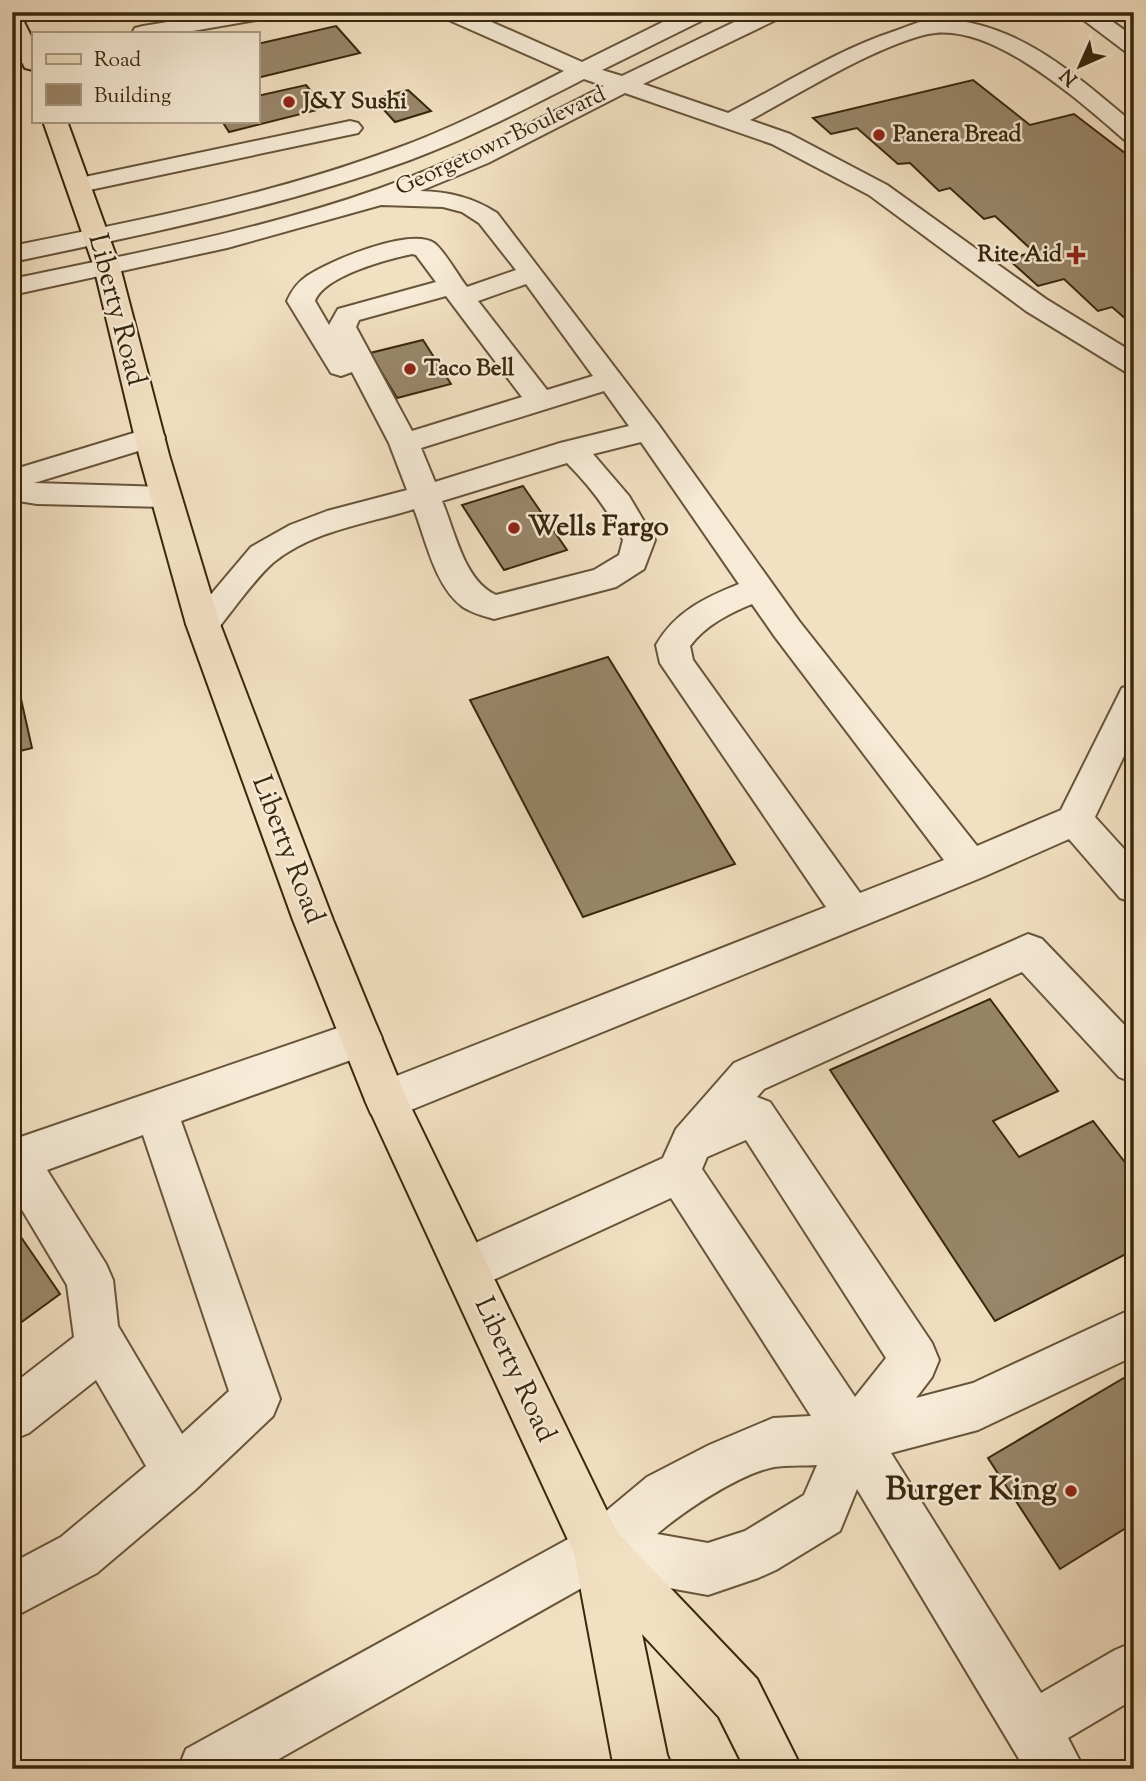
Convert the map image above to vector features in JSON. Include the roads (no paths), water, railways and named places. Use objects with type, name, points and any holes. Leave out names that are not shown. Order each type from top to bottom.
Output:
[{"type":"main road","points":[[14,27],[32,56]]},
{"type":"main road","name":"Liberty Road","points":[[55,122],[107,267],[166,497],[203,624],[313,920],[386,1100],[599,1550],[640,1758],[645,1769]]},
{"type":"main road","name":"Liberty Road","points":[[599,1550],[738,1698],[774,1769]]},
{"type":"street","points":[[145,32],[176,19],[268,12]]},
{"type":"street","points":[[450,12],[581,70],[781,139],[878,190],[982,263],[1036,305],[1134,365]]},
{"type":"street","name":"Georgetown Boulevard","points":[[12,254],[287,191],[349,173],[465,128],[701,12]]},
{"type":"street","name":"Georgetown Boulevard","points":[[12,287],[281,225],[380,197],[499,149],[694,48],[774,12]]},
{"type":"street","points":[[1091,17],[1122,17]]},
{"type":"street","points":[[1091,17],[1134,47]]},
{"type":"street","points":[[729,122],[878,44],[928,27],[946,27],[977,31],[1030,55],[1073,84],[1134,136]]},
{"type":"street","points":[[80,185],[350,128]]},
{"type":"street","points":[[380,197],[422,197],[471,207],[488,218],[648,431],[759,589],[970,866]]},
{"type":"street","points":[[404,443],[374,420],[301,300],[304,290],[338,270],[412,246],[425,249],[541,402]]},
{"type":"street","points":[[532,274],[456,292],[364,309],[348,316],[342,327],[404,443],[410,500],[459,583],[475,599],[494,607],[604,579],[633,561],[639,540],[627,515],[608,487],[571,450]]},
{"type":"street","points":[[404,443],[610,380]]},
{"type":"street","points":[[203,624],[262,555],[301,533],[338,518],[410,500],[571,450],[648,431]]},
{"type":"street","points":[[12,480],[150,437]]},
{"type":"street","points":[[12,490],[37,494],[166,497]]},
{"type":"street","points":[[759,589],[708,610],[685,627],[673,645],[677,663],[852,912]]},
{"type":"street","points":[[386,1100],[970,866],[1075,820],[1134,697]]},
{"type":"street","points":[[1075,820],[1134,887]]},
{"type":"street","points":[[685,1157],[749,1076],[1028,951],[1134,1064]]},
{"type":"street","points":[[177,1472],[96,1332],[90,1280],[14,1161],[361,1038]]},
{"type":"street","points":[[12,1592],[79,1555],[177,1472],[256,1399],[156,1111]]},
{"type":"street","points":[[467,1270],[685,1157],[755,1116],[915,1360],[854,1438],[822,1513],[758,1552],[708,1569],[599,1550]]},
{"type":"street","points":[[685,1157],[1045,1748],[1134,1669]]},
{"type":"street","points":[[206,1769],[599,1550],[665,1495],[726,1462],[773,1443],[854,1438],[978,1406],[1134,1331]]},
{"type":"street","points":[[12,1416],[103,1344]]},
{"type":"place","name":"J&Y Sushi","points":[[289,102]]},
{"type":"place","name":"Panera Bread","points":[[879,135]]},
{"type":"place","name":"Rite Aid","points":[[1076,255]]},
{"type":"place","name":"Taco Bell","points":[[410,369]]},
{"type":"place","name":"Wells Fargo","points":[[514,528]]},
{"type":"place","name":"Burger King","points":[[1071,1491]]}]
